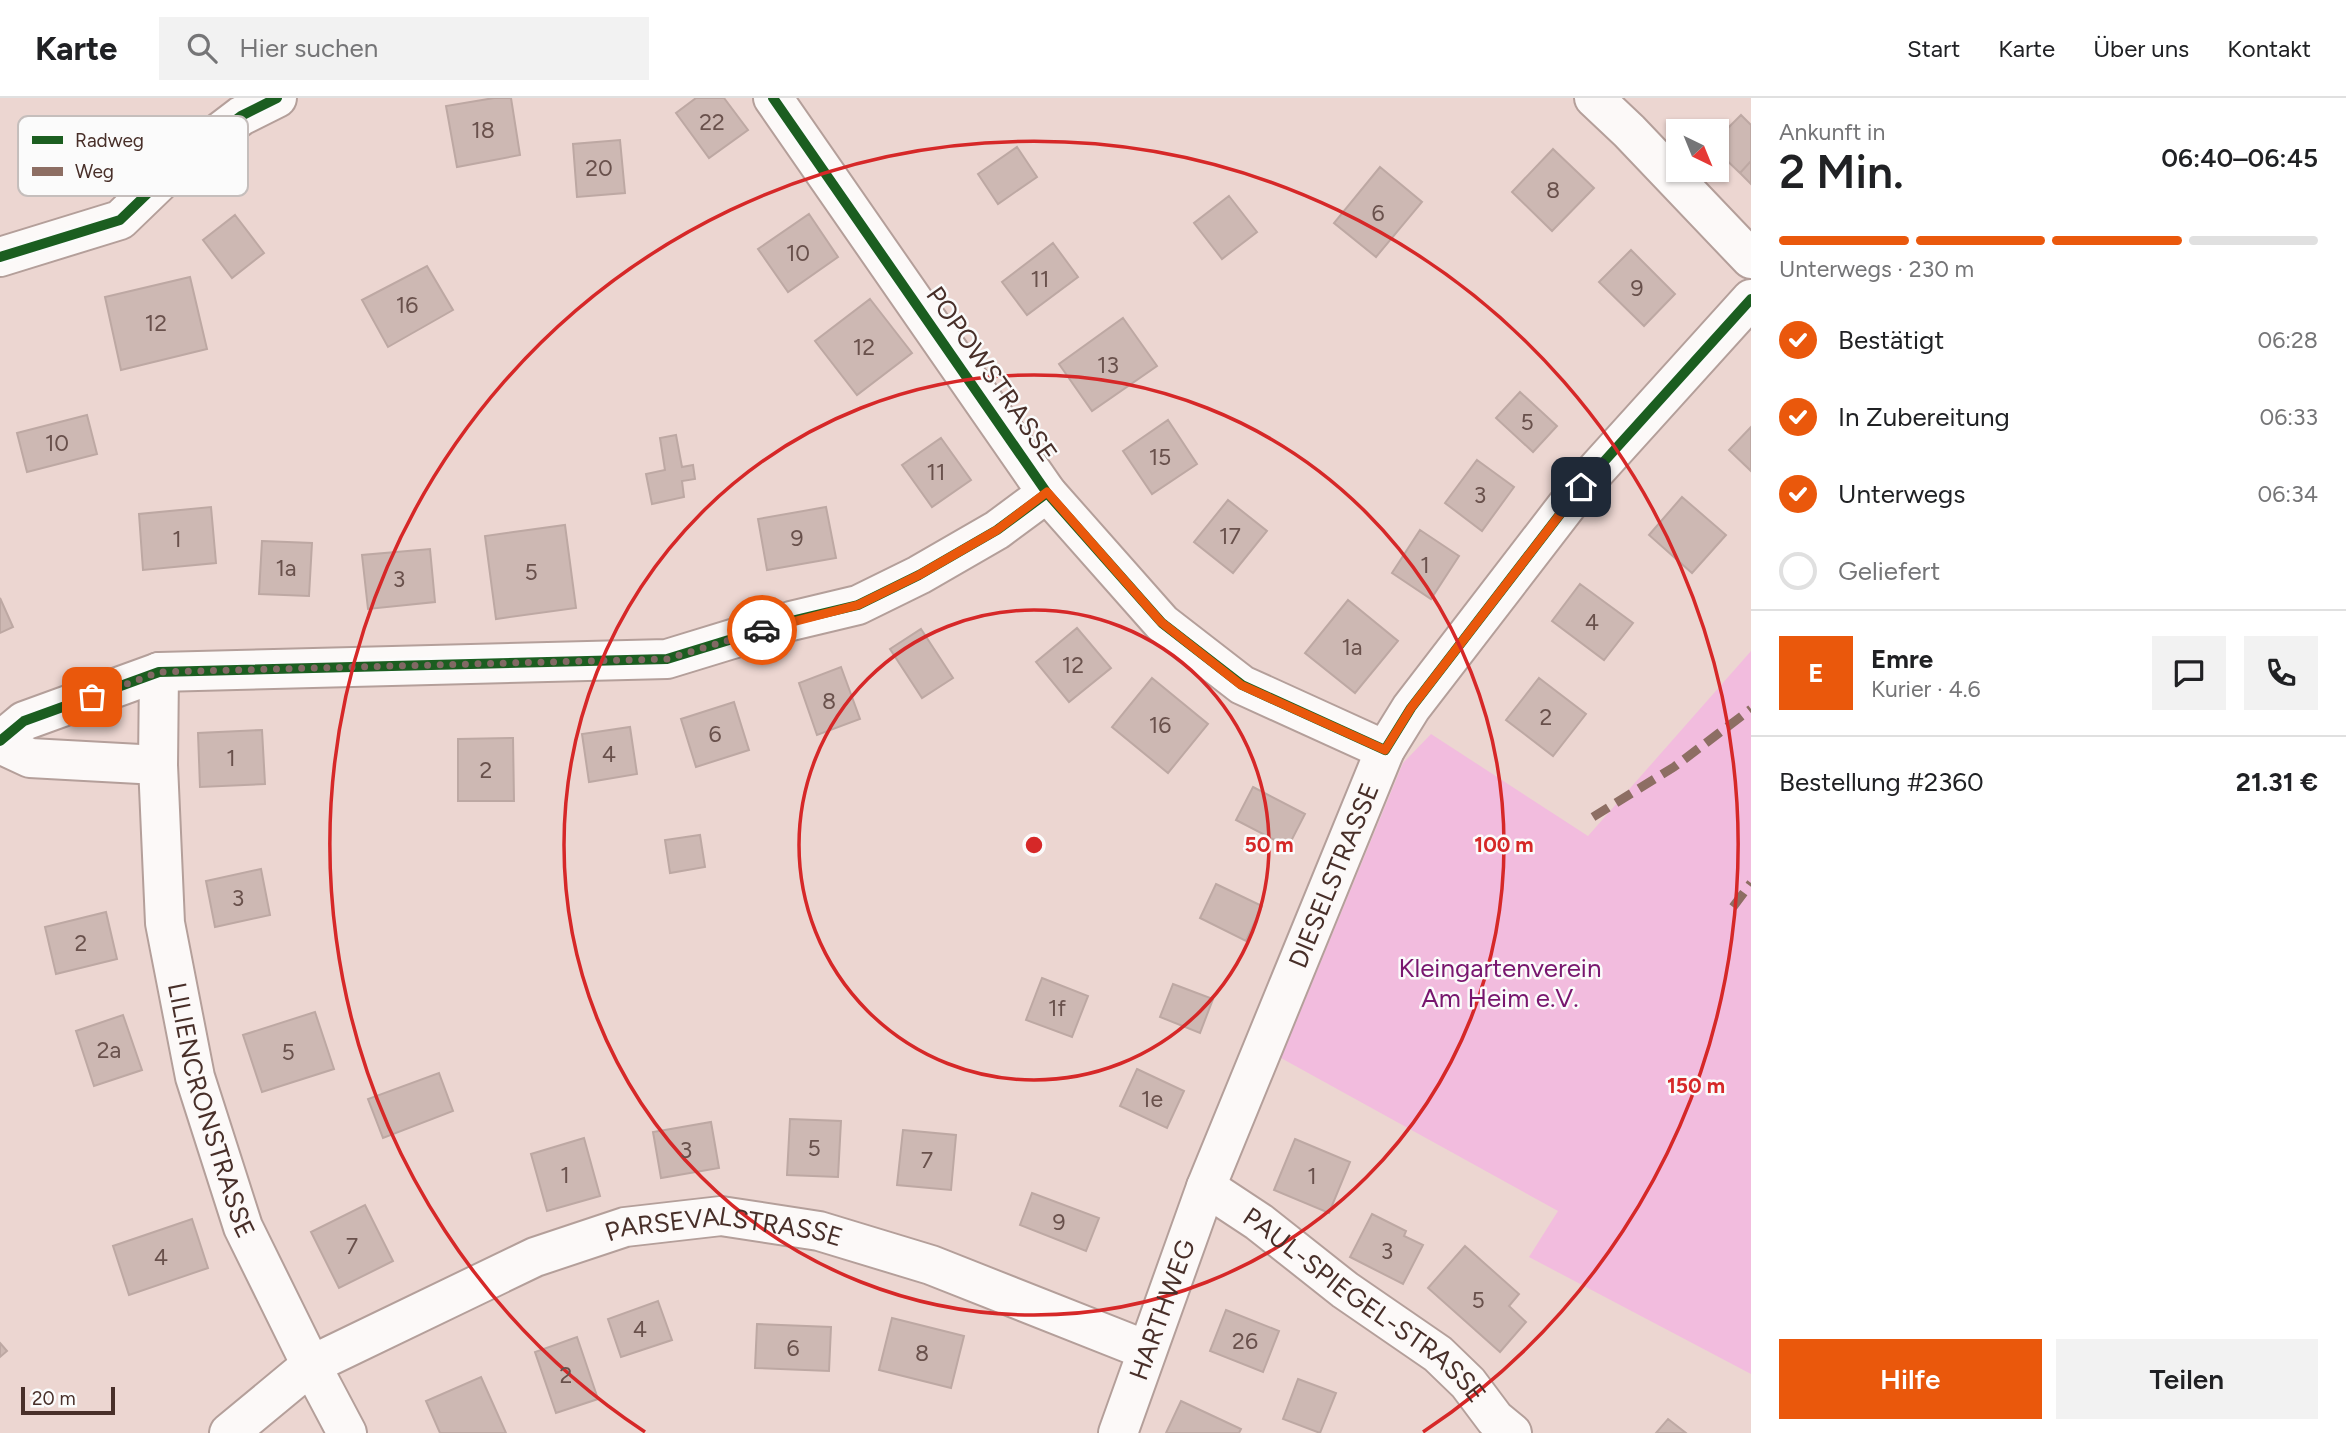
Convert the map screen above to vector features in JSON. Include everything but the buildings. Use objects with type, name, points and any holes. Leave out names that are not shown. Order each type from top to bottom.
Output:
[{"type":"street","points":[[241,116],[278,98]]},
{"type":"street","name":"POPOWSTRASSE","points":[[773,98],[1047,492],[1161,622],[1241,685],[1385,750]]},
{"type":"street","points":[[1594,98],[1751,258]]},
{"type":"street","points":[[0,257],[120,220],[145,196]]},
{"type":"street","name":"DIESELSTRASSE","points":[[1206,1187],[1385,750],[1411,708],[1581,487],[1751,299]]},
{"type":"street","points":[[158,765],[30,758],[0,743],[24,721],[159,672],[667,659],[791,621],[858,605],[919,575],[997,530],[1047,492]]},
{"type":"street","name":"LILIENCRONSTRASSE","points":[[159,672],[158,765],[165,923],[195,1077],[243,1227],[347,1433]]},
{"type":"street","name":"HARTHWEG","points":[[1118,1433],[1206,1187]]},
{"type":"street","name":"PAUL-SPIEGEL-STRASSE","points":[[1206,1187],[1259,1222],[1345,1290],[1438,1354],[1468,1383],[1495,1419],[1512,1433]]},
{"type":"street","name":"PARSEVALSTRASSE","points":[[229,1433],[311,1365],[535,1256],[625,1227],[721,1216],[818,1231],[931,1265],[1146,1350]]},
{"type":"green space","name":"Kleingartenverein Am Heim e.V.","points":[[1751,651],[1751,1374],[1529,1257],[1558,1211],[1281,1058],[1403,763],[1431,734],[1588,836]]},
{"type":"marked path","points":[[1593,817],[1674,767],[1751,709]]},
{"type":"marked path","points":[[1733,907],[1751,883]]},
{"type":"cycle path","points":[[241,116],[277,98]]},
{"type":"cycle path","points":[[773,98],[1047,493],[1162,623],[1242,685],[1385,750],[1411,708],[1581,487],[1751,299]]},
{"type":"cycle path","points":[[0,257],[120,220],[145,196]]},
{"type":"cycle path","points":[[0,741],[24,721],[159,672],[667,659],[791,621],[858,605],[919,575],[997,530],[1047,493]]},
{"type":"way so far","points":[[92,697],[159,672],[667,659],[762,630]]},
{"type":"route","points":[[762,630],[858,605],[919,575],[997,530],[1047,492],[1161,622],[1241,685],[1385,750],[1411,708],[1581,487]]}]
